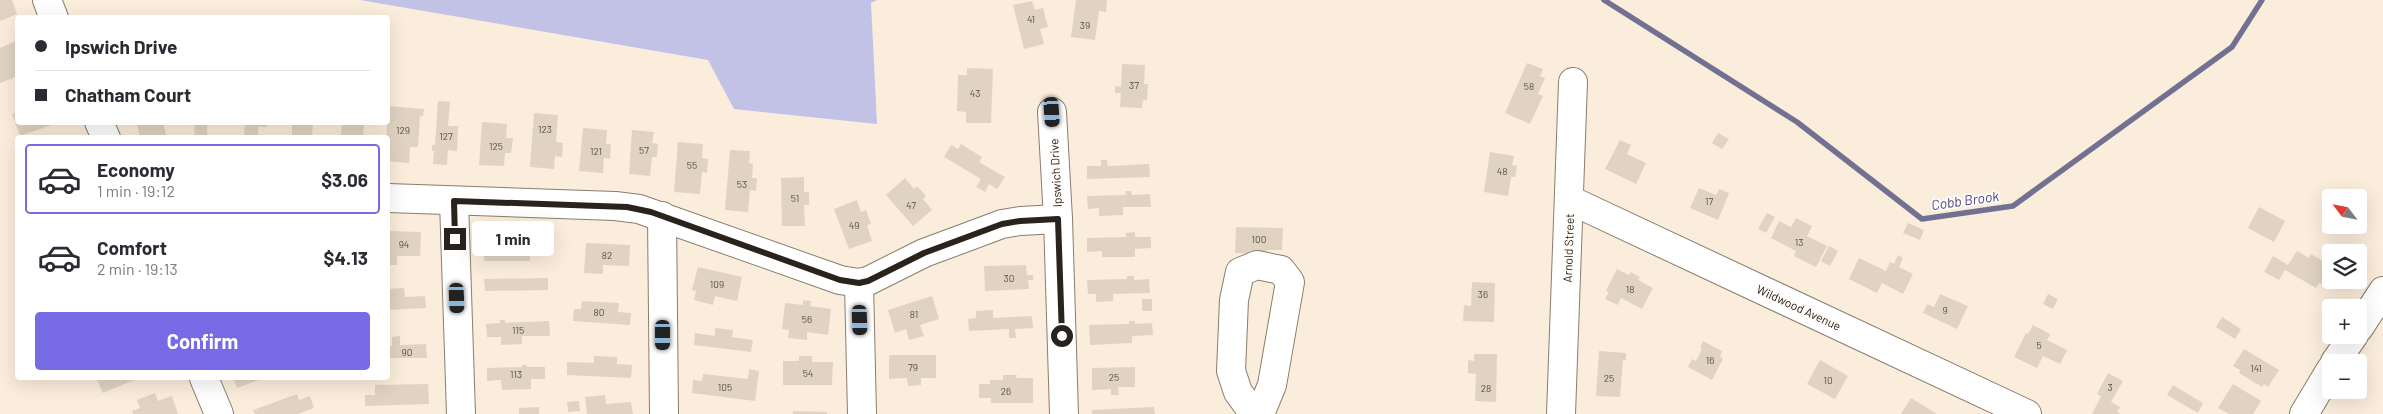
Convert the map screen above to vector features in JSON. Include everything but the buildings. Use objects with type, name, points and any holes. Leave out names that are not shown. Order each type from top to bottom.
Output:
[{"type":"street","points":[[47,0],[53,15]]},
{"type":"street","name":"Arnold Street","points":[[1561,414],[1573,82]]},
{"type":"street","name":"Ipswich Drive","points":[[1052,112],[1058,219],[1064,414]]},
{"type":"street","points":[[390,198],[615,206],[639,209],[840,280],[859,283],[877,278],[924,253],[994,227],[1020,221],[1058,219]]},
{"type":"street","name":"Wildwood Avenue","points":[[1570,200],[1984,405],[2028,414]]},
{"type":"street","points":[[454,201],[461,414]]},
{"type":"street","points":[[662,216],[664,414]]},
{"type":"street","points":[[1254,414],[1238,392],[1231,371],[1231,361],[1234,300],[1240,272],[1257,265],[1281,270],[1290,282],[1272,385],[1260,414]]},
{"type":"street","points":[[859,283],[862,414]]},
{"type":"street","points":[[2367,316],[2383,291]]},
{"type":"street","points":[[205,380],[219,414]]},
{"type":"street","points":[[2304,414],[2322,384]]},
{"type":"shaded area","points":[[360,0],[877,0],[871,3],[877,124],[734,109],[708,60]]},
{"type":"waterway","name":"Cobb Brook","points":[[1604,0],[1797,122],[1922,219],[2013,206],[2232,47],[2262,0]]},
{"type":"route","points":[[455,239],[454,201],[627,207],[651,212],[840,280],[859,283],[877,278],[901,263],[924,253],[1002,224],[1058,219],[1062,336]]}]
